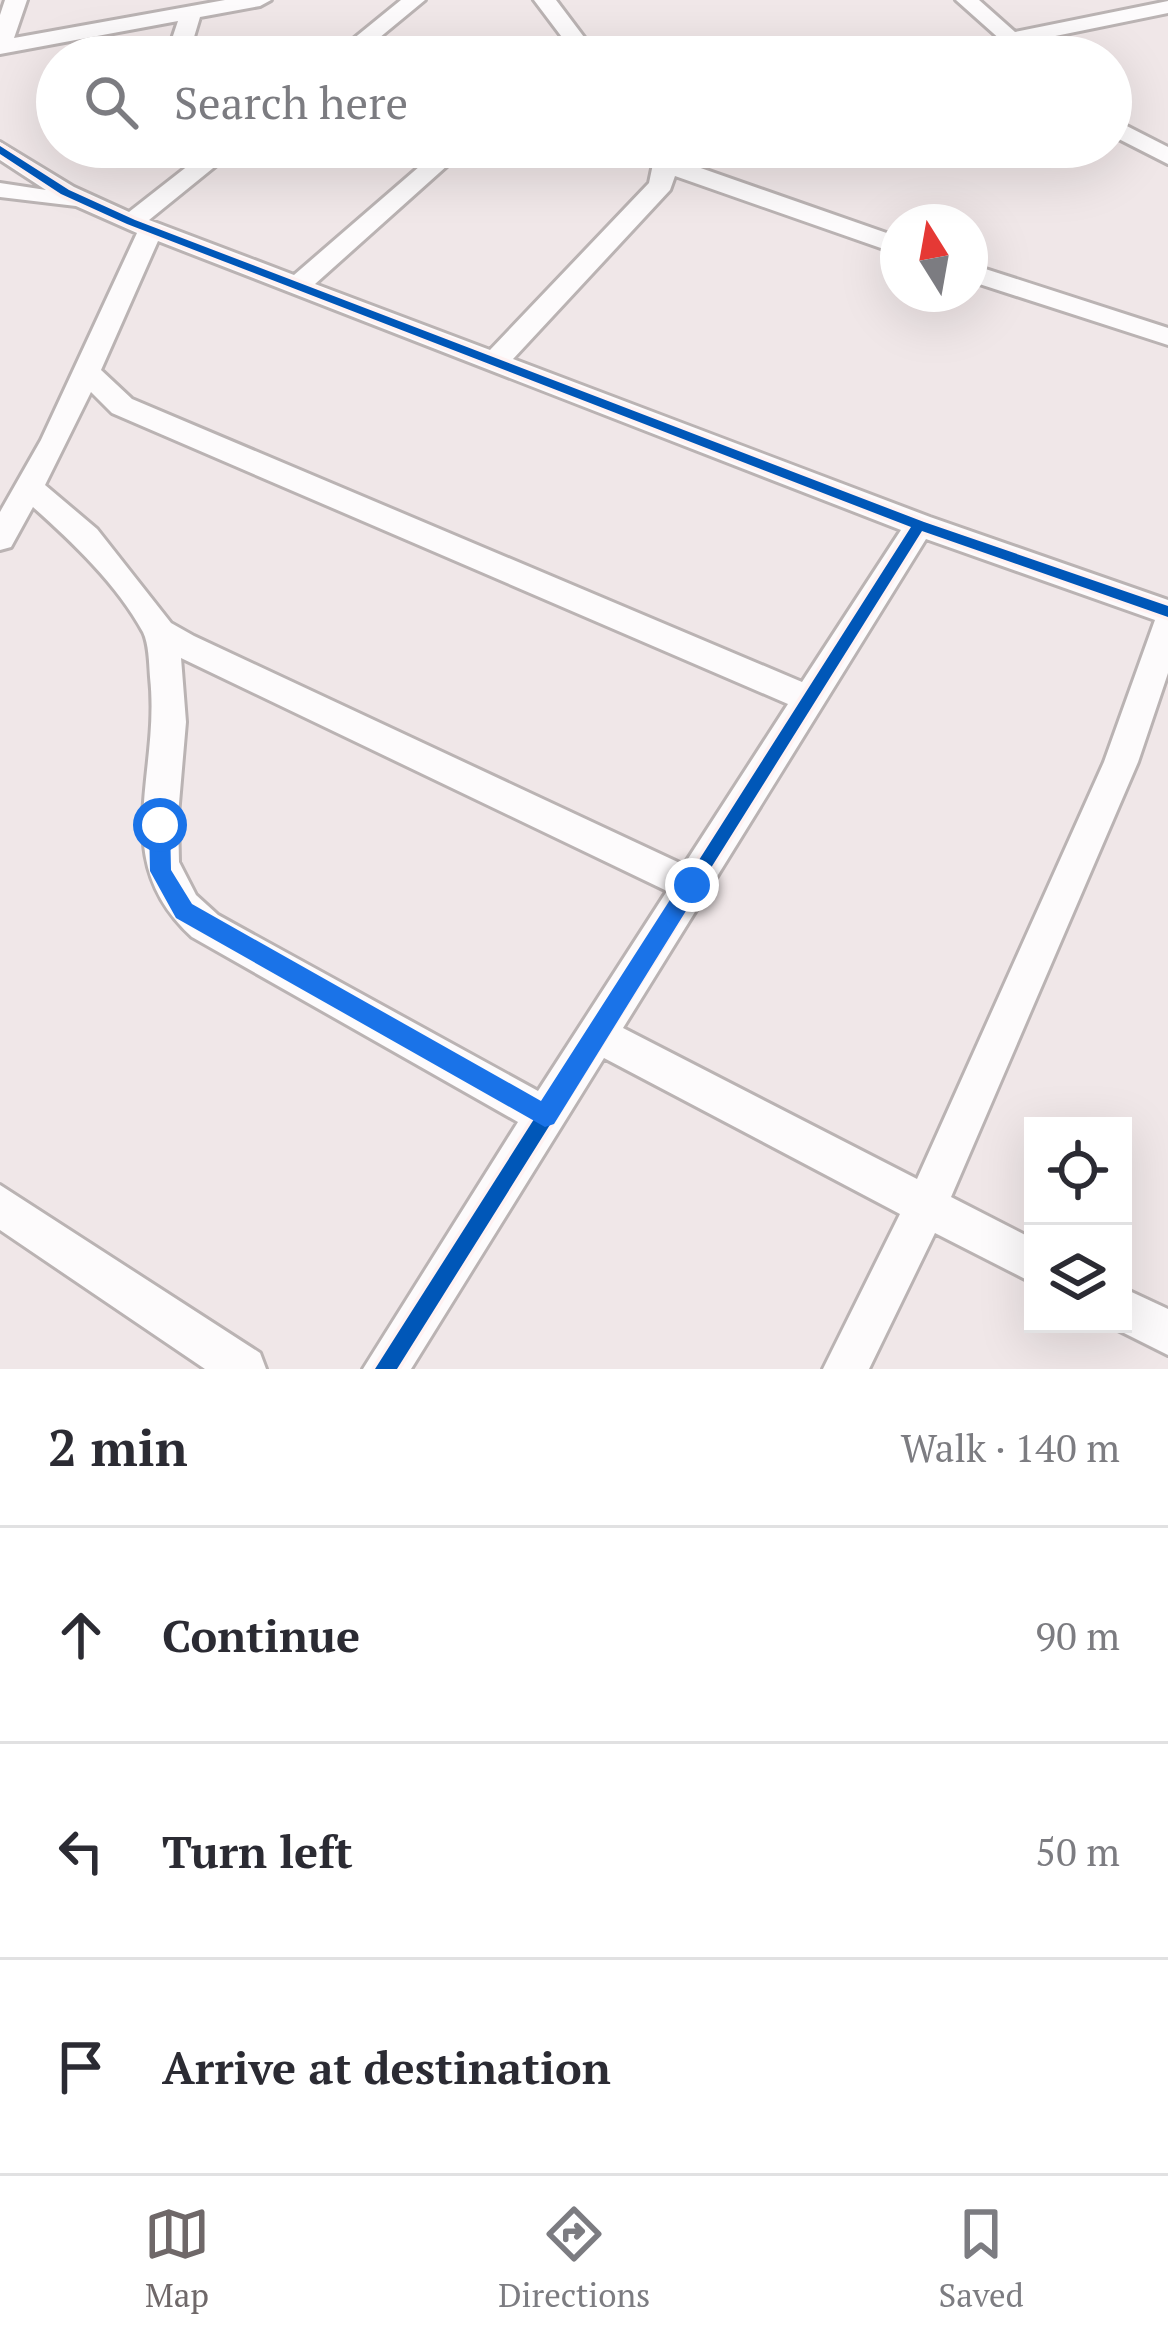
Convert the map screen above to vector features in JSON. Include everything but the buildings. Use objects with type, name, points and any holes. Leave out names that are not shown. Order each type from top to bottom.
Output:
[{"type":"street","points":[[16,0],[0,47],[36,41]]},
{"type":"street","points":[[62,36],[260,0]]},
{"type":"street","points":[[368,36],[414,0]]},
{"type":"street","points":[[545,0],[566,36]]},
{"type":"street","points":[[967,0],[1007,36]]},
{"type":"street","points":[[1030,36],[1168,7]]},
{"type":"street","points":[[184,36],[191,13]]},
{"type":"street","points":[[1132,137],[1168,157]]},
{"type":"street","points":[[0,149],[87,203],[141,225],[919,525],[1168,612]]},
{"type":"street","points":[[0,539],[86,372],[141,225],[203,168]]},
{"type":"street","points":[[298,285],[432,168]]},
{"type":"street","points":[[496,360],[661,185],[661,168]]},
{"type":"street","points":[[695,168],[880,239]]},
{"type":"street","points":[[0,190],[87,203]]},
{"type":"street","points":[[988,278],[1168,338]]},
{"type":"street","points":[[86,372],[122,406],[810,699]]},
{"type":"street","points":[[29,488],[86,538],[160,631],[692,885]]},
{"type":"street","points":[[385,1369],[919,525]]},
{"type":"street","points":[[845,1369],[926,1206],[1121,762],[1168,625]]},
{"type":"street","points":[[160,631],[169,734],[158,848],[169,892],[205,926],[545,1116]]},
{"type":"street","points":[[597,1034],[1024,1257]]},
{"type":"street","points":[[0,1205],[244,1369]]},
{"type":"street","points":[[1132,1315],[1168,1334]]},
{"type":"cycle path","points":[[0,149],[65,192],[131,222],[919,525],[1168,612]]},
{"type":"cycle path","points":[[385,1369],[919,525]]},
{"type":"route","points":[[160,825],[160,871],[184,911],[545,1116],[692,885]]}]
